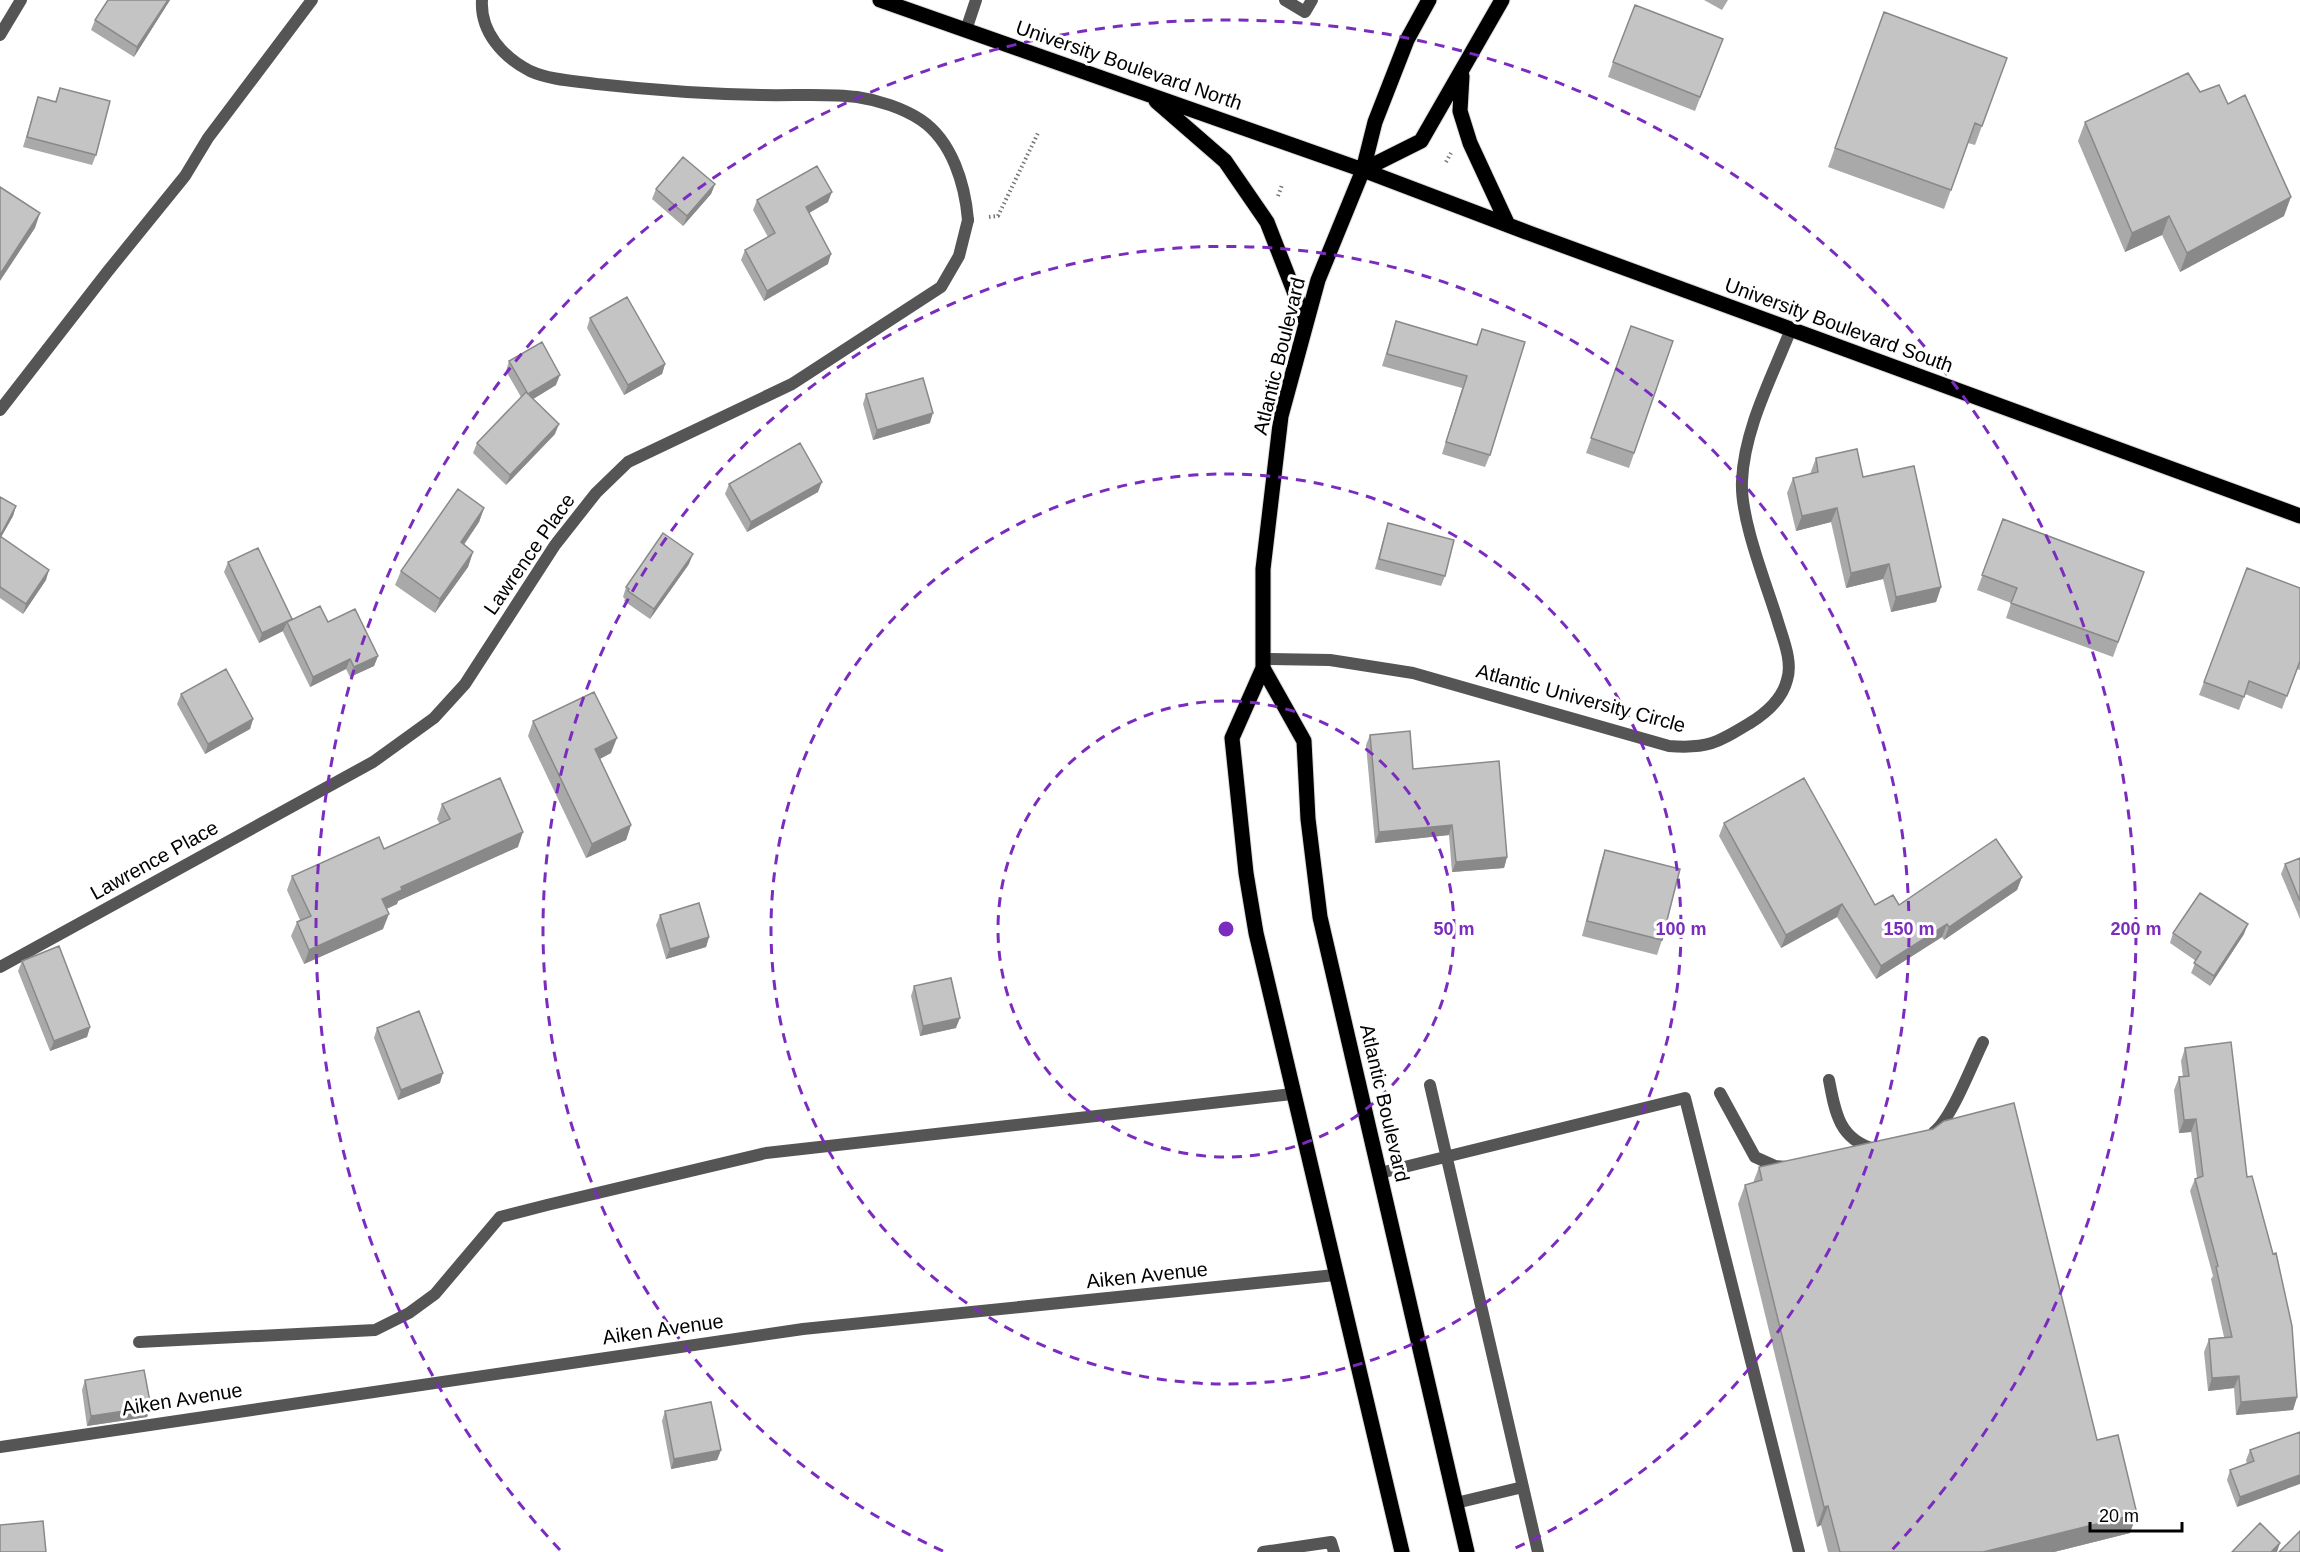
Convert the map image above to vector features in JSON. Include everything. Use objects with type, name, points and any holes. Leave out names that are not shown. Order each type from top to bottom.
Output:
[{"type":"main road","name":"University Boulevard North","points":[[880,0],[1364,170]]},
{"type":"main road","name":"Atlantic Boulevard","points":[[1402,1552],[1292,1094],[1256,933],[1246,873],[1232,738],[1263,663],[1263,569],[1281,416],[1306,322],[1318,280],[1364,170],[1375,122],[1407,40],[1429,0]]},
{"type":"main road","points":[[1364,170],[1421,141],[1502,0]]},
{"type":"main road","points":[[1462,72],[1460,111],[1463,122],[1508,225]]},
{"type":"main road","points":[[1149,95],[1225,161],[1267,222],[1306,322]]},
{"type":"main road","name":"University Boulevard South","points":[[1364,170],[2300,516]]},
{"type":"main road","name":"Atlantic Boulevard","points":[[1263,663],[1304,741],[1308,819],[1320,917],[1467,1552]]},
{"type":"street","points":[[0,35],[21,0]]},
{"type":"street","points":[[0,410],[108,271],[185,177],[208,138],[312,0]]},
{"type":"street","points":[[482,0],[490,37],[508,58],[532,72],[559,79],[629,88],[757,95],[856,97],[889,105],[921,121],[945,145],[961,176],[968,220]]},
{"type":"street","points":[[966,30],[976,0]]},
{"type":"street","points":[[1285,0],[1305,12],[1312,0]]},
{"type":"street","name":"Lawrence Place","points":[[0,967],[373,762],[434,718],[465,684],[555,544],[596,493],[628,462],[792,384],[941,287],[959,256],[968,220]]},
{"type":"street","name":"Atlantic University Circle","points":[[1263,663],[1330,660],[1413,673],[1669,746],[1695,748],[1720,742],[1764,715],[1777,701],[1788,679],[1787,651],[1745,513],[1742,481],[1757,415],[1791,329]]},
{"type":"street","points":[[1924,1140],[1939,1128],[1983,1042]]},
{"type":"street","points":[[1829,1080],[1835,1109],[1845,1131],[1858,1144],[1884,1149],[1856,1155]]},
{"type":"street","points":[[1430,1085],[1538,1552]]},
{"type":"street","points":[[1720,1093],[1755,1157],[1775,1166],[1801,1168]]},
{"type":"street","points":[[139,1342],[375,1330],[409,1313],[435,1294],[500,1217],[766,1153],[1292,1094]]},
{"type":"street","points":[[1380,1173],[1685,1098],[1799,1552]]},
{"type":"street","name":"Aiken Avenue","points":[[0,1447],[803,1329],[1335,1275]]},
{"type":"street","points":[[1456,1503],[1523,1488]]},
{"type":"street","points":[[1263,1552],[1331,1542],[1334,1552]]},
{"type":"path","points":[[968,220],[998,216],[1040,131]]},
{"type":"building","points":[[108,0],[168,0],[137,47],[95,20]]},
{"type":"building","points":[[1635,5],[1723,39],[1700,97],[1613,62]]},
{"type":"building","points":[[1884,12],[2007,58],[1982,126],[1975,123],[1951,190],[1835,148]]},
{"type":"building","points":[[2188,73],[2200,92],[2219,85],[2228,104],[2245,95],[2291,197],[2187,253],[2169,216],[2132,233],[2085,122]]},
{"type":"building","points":[[60,88],[110,101],[96,155],[27,137],[38,97],[56,102]]},
{"type":"building","points":[[683,157],[715,184],[687,216],[656,189]]},
{"type":"building","points":[[817,166],[832,192],[806,207],[831,254],[767,291],[745,250],[775,233],[757,200]]},
{"type":"building","points":[[0,187],[40,213],[0,274]]},
{"type":"building","points":[[627,297],[665,364],[628,385],[590,318]]},
{"type":"building","points":[[1396,321],[1477,345],[1482,329],[1525,342],[1490,455],[1446,442],[1467,376],[1387,354]]},
{"type":"building","points":[[1631,326],[1673,341],[1634,453],[1591,438]]},
{"type":"building","points":[[542,342],[560,375],[528,394],[509,361]]},
{"type":"building","points":[[923,378],[933,413],[877,430],[866,394]]},
{"type":"building","points":[[526,392],[559,424],[510,475],[477,443]]},
{"type":"building","points":[[800,443],[822,482],[751,522],[729,484]]},
{"type":"building","points":[[1857,449],[1863,477],[1914,466],[1941,587],[1896,597],[1889,564],[1851,573],[1837,508],[1802,516],[1793,478],[1818,472],[1816,458]]},
{"type":"building","points":[[458,489],[484,508],[461,542],[473,552],[440,599],[401,571]]},
{"type":"building","points":[[0,497],[16,506],[0,536]]},
{"type":"building","points":[[2003,519],[2144,572],[2118,642],[2011,603],[2017,588],[1982,575]]},
{"type":"building","points":[[1388,523],[1454,540],[1445,576],[1379,559]]},
{"type":"building","points":[[663,533],[693,554],[654,609],[628,591],[626,587]]},
{"type":"building","points":[[0,536],[49,570],[26,604],[0,587]]},
{"type":"building","points":[[258,548],[292,619],[262,633],[228,562]]},
{"type":"building","points":[[2247,568],[2300,588],[2300,661],[2287,696],[2249,681],[2244,697],[2204,682]]},
{"type":"building","points":[[320,606],[328,622],[355,609],[378,656],[354,667],[350,659],[313,677],[287,622]]},
{"type":"building","points":[[226,669],[253,719],[208,744],[181,694]]},
{"type":"building","points":[[594,692],[617,738],[595,749],[631,825],[592,844],[533,721]]},
{"type":"building","points":[[1410,731],[1413,769],[1499,761],[1507,857],[1456,862],[1452,825],[1379,832],[1370,735]]},
{"type":"building","points":[[500,778],[523,832],[401,887],[402,890],[382,899],[389,914],[309,950],[297,922],[311,916],[292,876],[379,837],[384,849],[450,819],[442,804]]},
{"type":"building","points":[[1804,778],[1875,905],[1893,895],[1899,905],[1996,839],[2022,877],[1949,927],[1947,924],[1881,966],[1842,904],[1786,935],[1724,823]]},
{"type":"building","points":[[1605,850],[1680,869],[1662,940],[1587,921]]},
{"type":"building","points":[[2300,858],[2300,901],[2285,864]]},
{"type":"building","points":[[2200,893],[2248,924],[2214,976],[2194,963],[2201,952],[2173,933]]},
{"type":"building","points":[[699,903],[709,937],[670,949],[660,915]]},
{"type":"building","points":[[59,946],[90,1027],[54,1041],[22,961]]},
{"type":"building","points":[[951,978],[960,1018],[923,1026],[914,986]]},
{"type":"building","points":[[419,1011],[443,1073],[401,1090],[377,1028]]},
{"type":"building","points":[[2231,1042],[2247,1177],[2252,1176],[2273,1254],[2276,1253],[2292,1326],[2297,1397],[2241,1402],[2239,1376],[2212,1378],[2209,1339],[2232,1337],[2216,1267],[2218,1266],[2195,1179],[2203,1176],[2196,1119],[2184,1120],[2179,1077],[2189,1076],[2185,1048]]},
{"type":"building","points":[[2014,1103],[2097,1440],[2118,1435],[2137,1514],[1983,1552],[1840,1552],[1828,1506],[1824,1507],[1745,1185],[1762,1180],[1759,1167],[1933,1129],[1944,1121]]},
{"type":"building","points":[[144,1370],[151,1407],[91,1416],[85,1380]]},
{"type":"building","points":[[711,1402],[721,1450],[674,1459],[665,1411]]},
{"type":"building","points":[[2300,1432],[2300,1475],[2240,1497],[2230,1470],[2254,1461],[2250,1450]]},
{"type":"building","points":[[43,1521],[46,1552],[0,1552],[0,1525]]},
{"type":"building","points":[[2260,1523],[2280,1543],[2271,1552],[2232,1552]]},
{"type":"building","points":[[2300,1531],[2300,1552],[2279,1552]]}]
